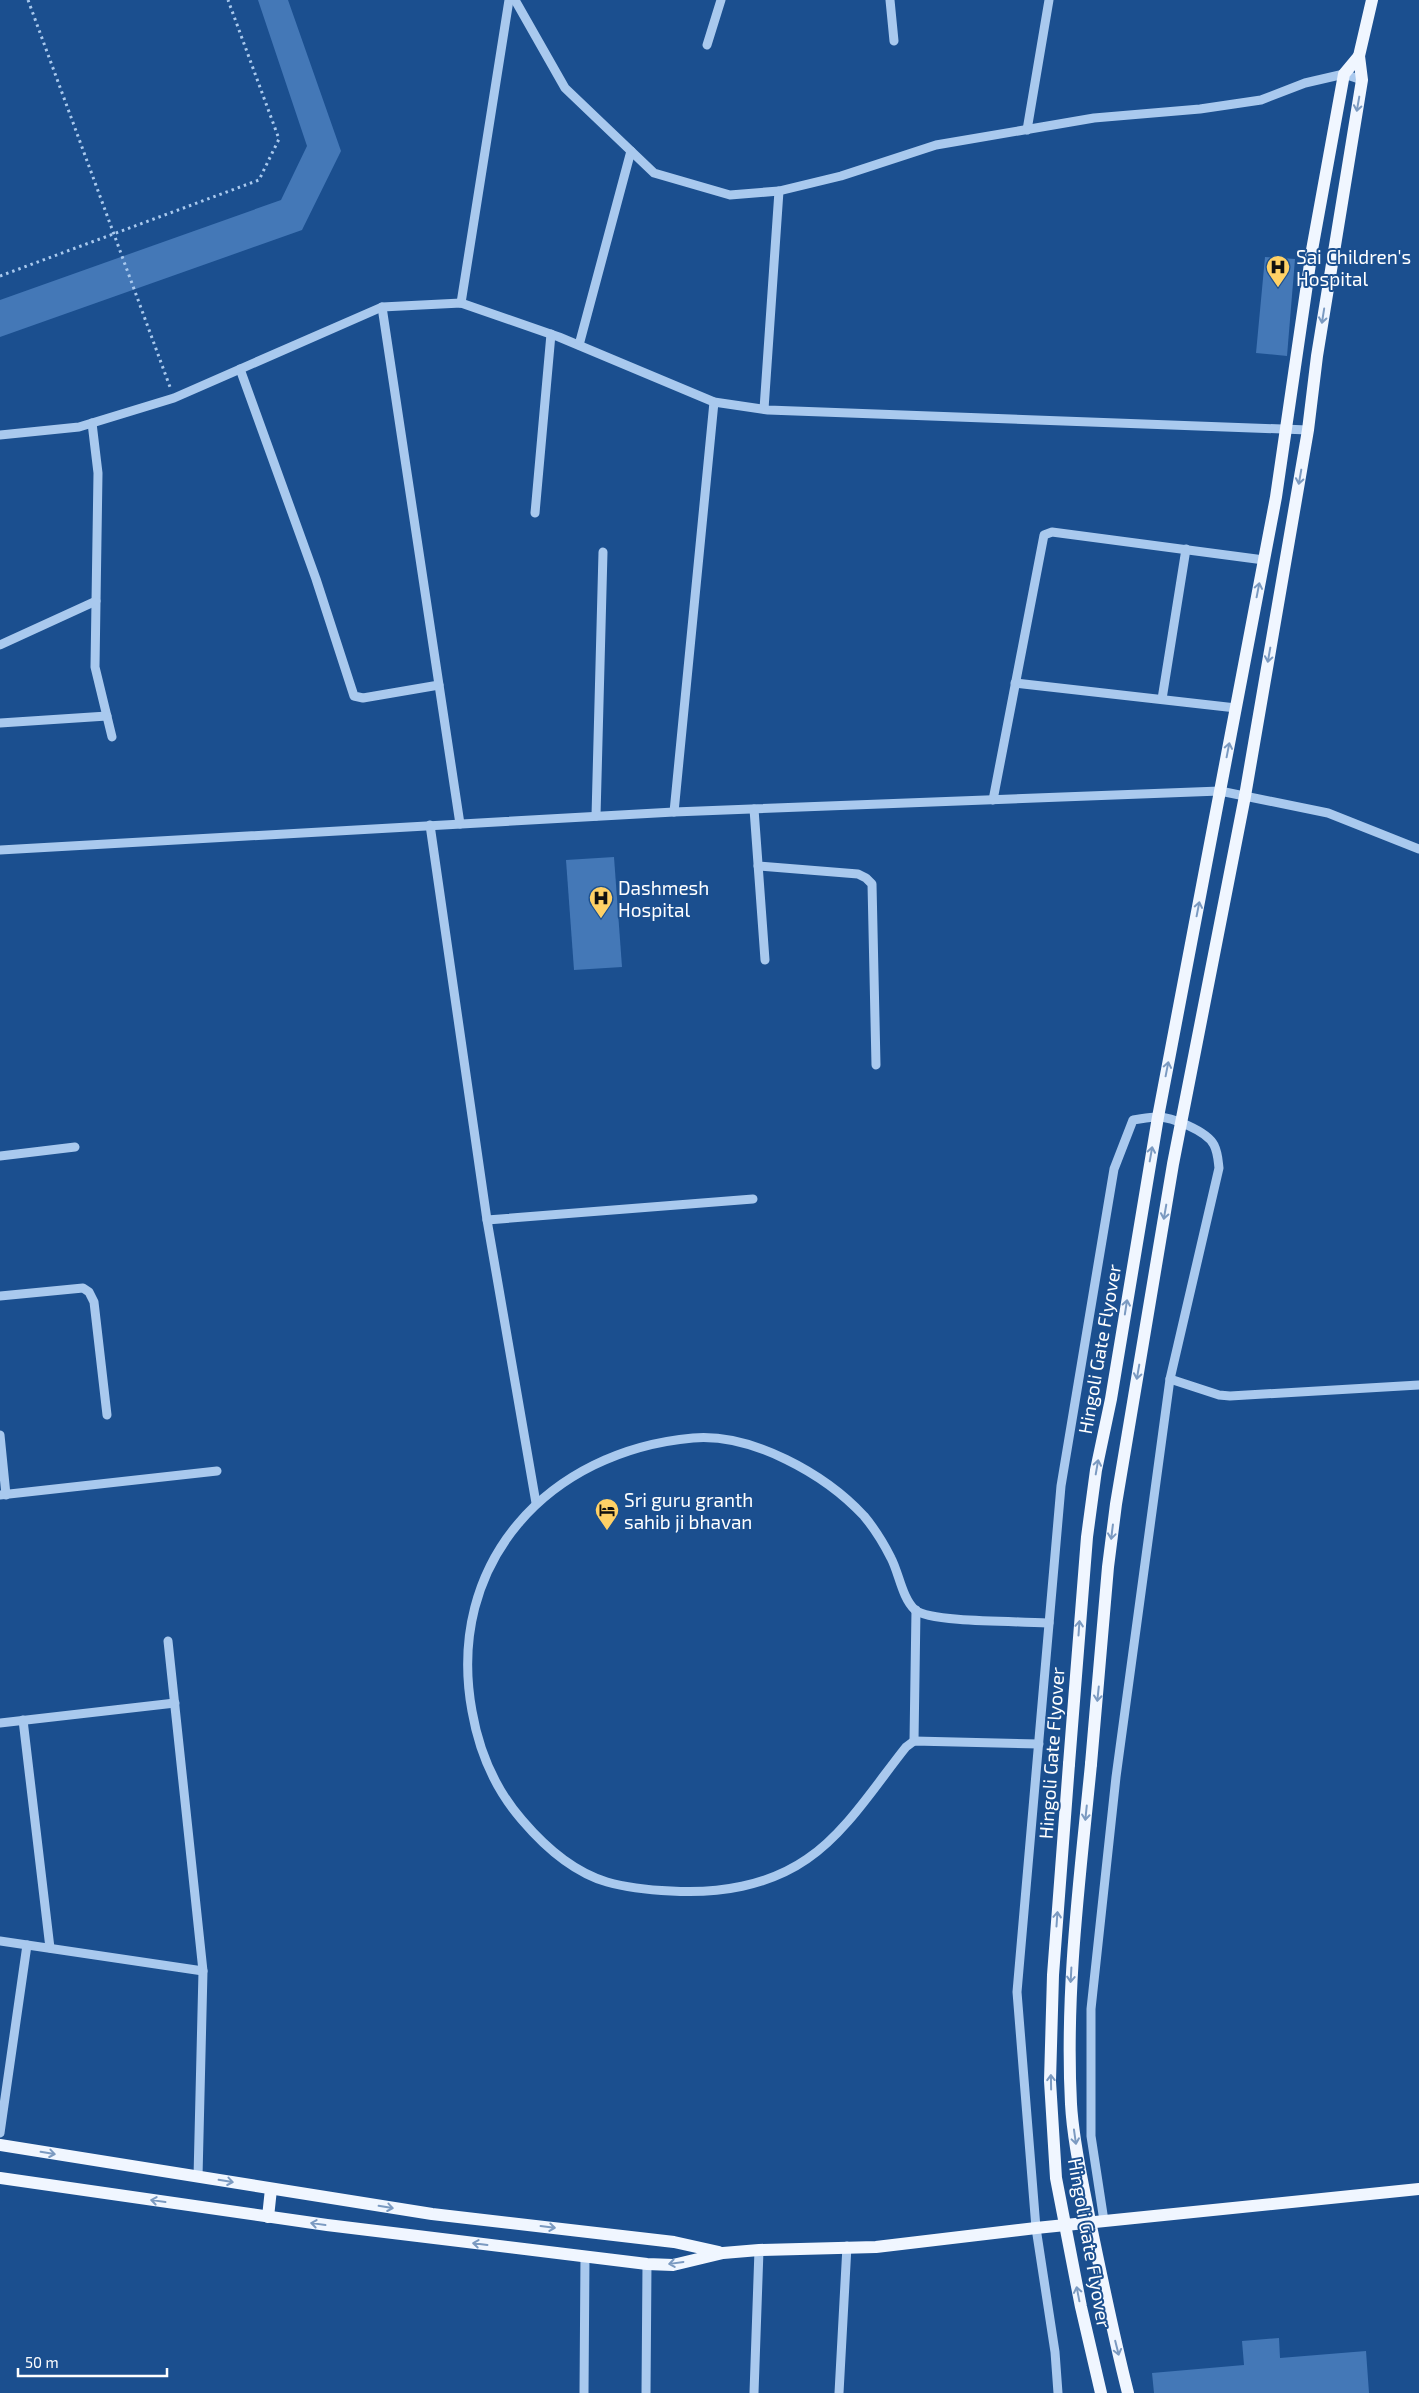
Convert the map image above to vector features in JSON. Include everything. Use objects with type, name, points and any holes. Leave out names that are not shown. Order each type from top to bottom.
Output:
[{"type":"main road","points":[[1344,74],[1359,56],[1372,0]]},
{"type":"main road","name":"Hingoli Gate Flyover","points":[[1128,2393],[1101,2279],[1078,2157],[1071,2106],[1069,2033],[1071,1972],[1108,1567],[1116,1504],[1173,1164],[1245,796],[1308,430],[1317,356],[1362,80],[1359,56]]},
{"type":"main road","name":"Hingoli Gate Flyover","points":[[1101,2393],[1081,2307],[1056,2178],[1050,2080],[1053,1975],[1087,1537],[1096,1470],[1111,1399],[1158,1117],[1276,497],[1312,250],[1344,74]]},
{"type":"main road","points":[[0,2146],[432,2214],[674,2242],[724,2253]]},
{"type":"main road","points":[[0,2178],[268,2217],[647,2264],[673,2264],[724,2253],[759,2250],[847,2246],[876,2247],[1036,2228],[1419,2189]]},
{"type":"main road","points":[[268,2217],[271,2188]]},
{"type":"street","points":[[461,303],[509,0]]},
{"type":"street","points":[[515,0],[565,88],[654,172],[730,195],[779,191],[841,176],[936,145],[1094,118],[1200,109],[1261,100],[1305,83],[1344,74],[1362,80]]},
{"type":"street","points":[[707,45],[721,0]]},
{"type":"street","points":[[890,0],[894,41]]},
{"type":"street","points":[[1027,130],[1049,0]]},
{"type":"street","points":[[579,345],[631,151]]},
{"type":"street","points":[[764,409],[779,191]]},
{"type":"street","points":[[0,435],[79,427],[174,398],[382,307],[461,303],[551,334],[714,402],[764,409],[1308,430]]},
{"type":"street","points":[[382,307],[460,824]]},
{"type":"street","points":[[535,513],[551,334]]},
{"type":"street","points":[[240,369],[316,579],[354,696],[363,698],[439,685]]},
{"type":"street","points":[[674,812],[714,402]]},
{"type":"street","points":[[92,423],[98,473],[95,667],[112,737]]},
{"type":"street","points":[[993,800],[1044,535],[1052,532],[1264,560]]},
{"type":"street","points":[[1162,699],[1186,549]]},
{"type":"street","points":[[596,816],[603,552]]},
{"type":"street","points":[[0,644],[96,600]]},
{"type":"street","points":[[1015,683],[1236,708]]},
{"type":"street","points":[[0,722],[107,716]]},
{"type":"street","points":[[0,850],[674,812],[1220,791],[1328,814],[1419,849]]},
{"type":"street","points":[[754,809],[765,960]]},
{"type":"street","points":[[430,825],[487,1220],[536,1503]]},
{"type":"street","points":[[758,866],[858,874],[872,884],[876,1065]]},
{"type":"street","points":[[1058,2393],[1055,2352],[1036,2228],[1017,1992],[1063,1471],[1114,1169],[1134,1120],[1158,1117],[1182,1123],[1207,1136],[1214,1144],[1218,1154],[1218,1168],[1170,1379],[1116,1777],[1091,2009],[1091,2136],[1104,2221]]},
{"type":"street","points":[[0,1156],[75,1147]]},
{"type":"street","points":[[487,1220],[753,1199]]},
{"type":"street","points":[[0,1296],[83,1288],[89,1292],[94,1302],[107,1415]]},
{"type":"street","points":[[1170,1379],[1218,1395],[1230,1396],[1419,1385]]},
{"type":"street","points":[[0,1435],[3,1495],[217,1471]]},
{"type":"street","points":[[1039,1744],[914,1741],[906,1747],[842,1828],[809,1859],[767,1881],[724,1890],[679,1892],[639,1889],[605,1882],[569,1864],[538,1838],[511,1808],[490,1771],[475,1730],[467,1684],[469,1629],[484,1578],[509,1534],[536,1503],[581,1471],[613,1457],[656,1444],[696,1438],[738,1441],[778,1456],[823,1480],[865,1517],[891,1558],[908,1601],[916,1610],[937,1617],[1049,1623]]},
{"type":"street","points":[[914,1741],[916,1610]]},
{"type":"street","points":[[168,1641],[203,1971],[198,2177]]},
{"type":"street","points":[[0,1723],[175,1703]]},
{"type":"street","points":[[24,1720],[50,1948]]},
{"type":"street","points":[[0,1941],[203,1971]]},
{"type":"street","points":[[0,2133],[27,1945]]},
{"type":"street","points":[[839,2393],[847,2246]]},
{"type":"street","points":[[754,2393],[759,2250]]},
{"type":"street","points":[[584,2393],[585,2256]]},
{"type":"street","points":[[646,2393],[647,2264]]},
{"type":"path","points":[[28,0],[174,398]]},
{"type":"path","points":[[0,276],[259,180],[279,139],[228,0]]},
{"type":"building","points":[[258,0],[288,0],[341,151],[302,230],[0,337],[0,300],[281,200],[307,146]]},
{"type":"building","points":[[1265,257],[1295,259],[1287,356],[1256,353]]},
{"type":"building","points":[[614,857],[622,967],[574,970],[566,860]]},
{"type":"building","points":[[1279,2338],[1280,2358],[1366,2351],[1369,2393],[1154,2393],[1152,2373],[1244,2365],[1242,2341]]},
{"type":"place","name":"Sai Children's Hospital","points":[[1278,288]]},
{"type":"place","name":"Dashmesh Hospital","points":[[601,919]]},
{"type":"place","name":"Sri guru granth sahib ji bhavan","points":[[607,1531]]}]
